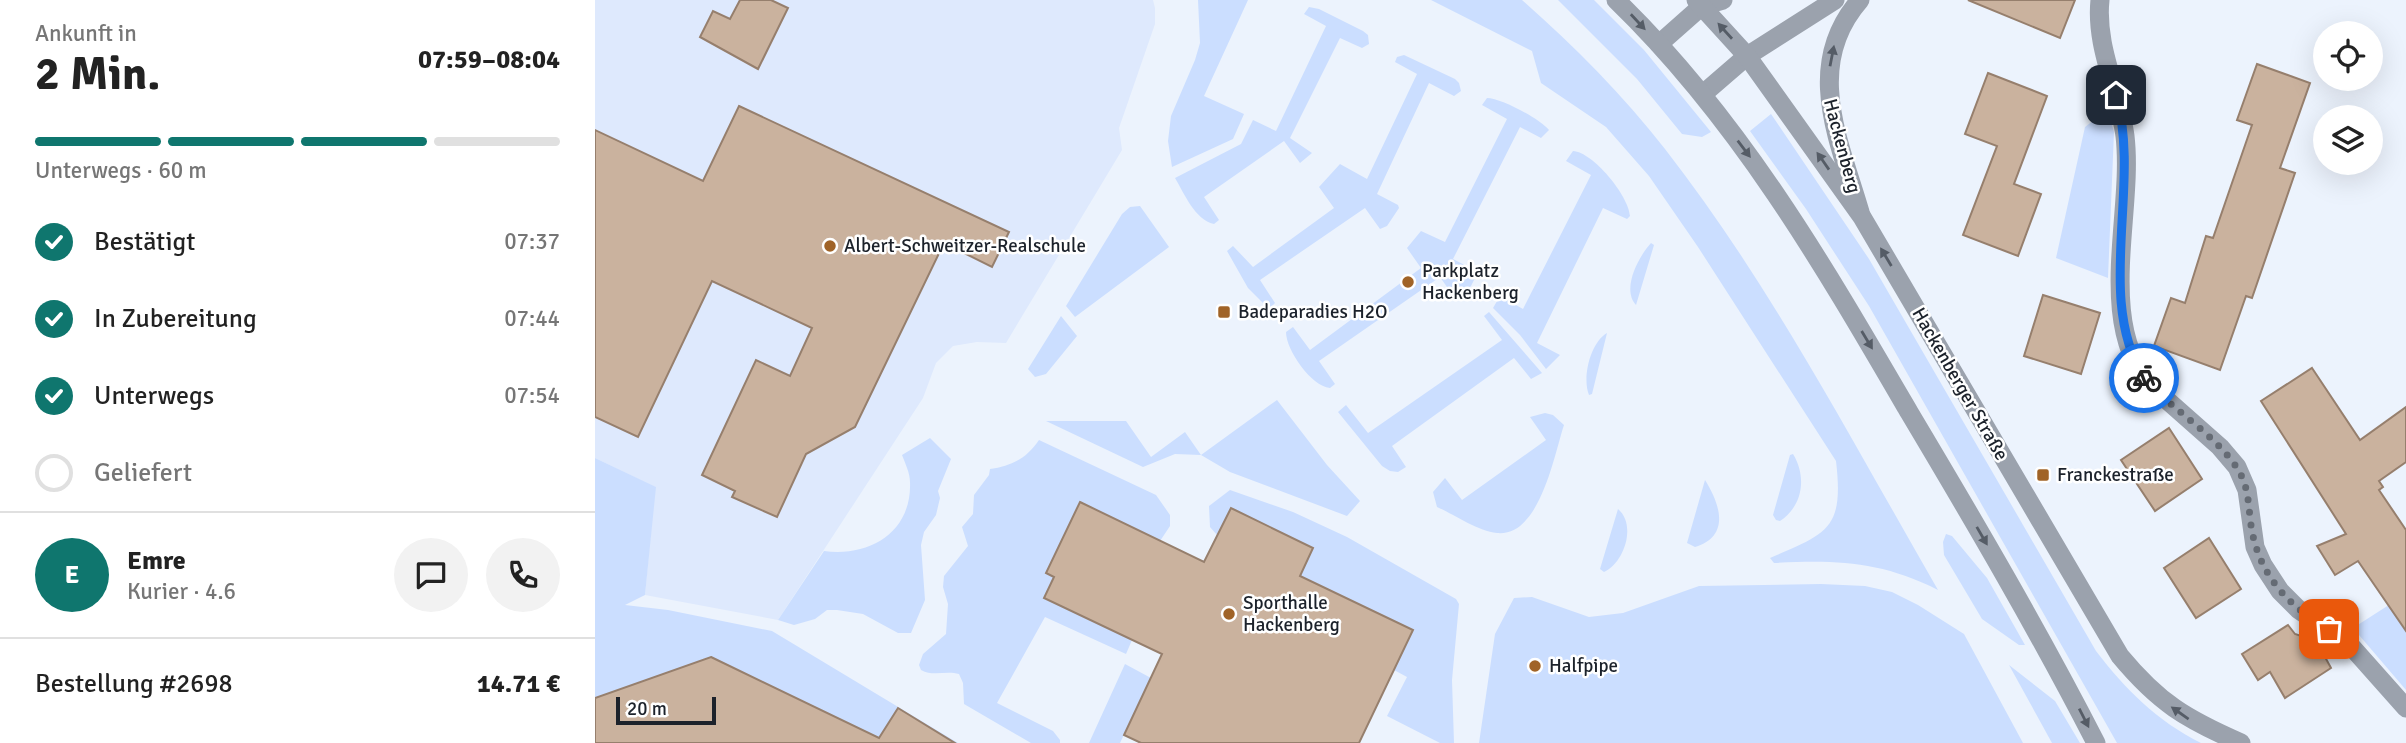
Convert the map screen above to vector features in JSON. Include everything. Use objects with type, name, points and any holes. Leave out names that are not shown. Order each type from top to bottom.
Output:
[{"type":"street","points":[[1616,0],[1703,94],[1765,176],[1828,274],[1980,532],[2096,743]]},
{"type":"street","points":[[1659,44],[1699,3],[1723,0]]},
{"type":"street","points":[[1703,94],[1747,56],[1835,0]]},
{"type":"street","name":"Hackenberg","points":[[1860,0],[1839,27],[1831,54],[1827,88],[1862,217]]},
{"type":"street","points":[[2100,0],[2100,34],[2122,116],[2125,140],[2122,302],[2125,334],[2133,356],[2151,386],[2220,447],[2237,467],[2247,490],[2255,547],[2280,591],[2299,610],[2350,645],[2406,708]]},
{"type":"street","name":"Hackenberger Straße","points":[[1699,3],[1747,56],[1862,217],[2120,656],[2161,699],[2195,723],[2241,743]]},
{"type":"shaded area","name":"Albert-Schweitzer-Realschule","points":[[595,0],[1153,0],[1155,24],[1119,128],[1122,150],[1006,343],[977,342],[953,346],[936,363],[923,398],[778,620],[645,595],[655,487],[595,458]]},
{"type":"shaded area","points":[[1198,0],[1248,0],[1204,96],[1244,114],[1233,139],[1172,167],[1168,141],[1171,116],[1200,43]]},
{"type":"shaded area","points":[[1431,0],[1522,0],[1579,53],[1632,109],[1704,201],[1775,309],[1938,590],[1917,580],[1877,568],[1818,562],[1774,563],[1770,558],[1806,542],[1828,526],[1837,501],[1836,461],[1698,247],[1649,176],[1606,127],[1541,83],[1532,51]]},
{"type":"shaded area","points":[[1558,0],[1594,0],[1644,50],[1711,132],[1702,137],[1682,134],[1637,79]]},
{"type":"shaded area","points":[[1309,7],[1319,9],[1363,31],[1368,35],[1369,44],[1362,48],[1340,38],[1290,138],[1312,153],[1300,163],[1284,141],[1204,197],[1219,220],[1214,224],[1207,221],[1191,205],[1175,178],[1241,144],[1253,120],[1276,131],[1326,26],[1304,14]]},
{"type":"shaded area","points":[[1404,55],[1455,79],[1461,91],[1454,96],[1429,83],[1377,194],[1399,208],[1387,226],[1380,229],[1365,208],[1260,280],[1275,303],[1271,307],[1266,306],[1248,288],[1227,251],[1233,246],[1253,267],[1334,208],[1319,187],[1340,164],[1367,179],[1417,74],[1395,62],[1397,57]]},
{"type":"shaded area","points":[[1487,98],[1520,110],[1549,130],[1541,138],[1520,127],[1453,259],[1478,272],[1471,286],[1456,300],[1440,277],[1319,361],[1335,384],[1330,388],[1323,386],[1301,366],[1290,348],[1286,332],[1293,327],[1310,350],[1421,268],[1407,248],[1421,231],[1445,242],[1507,119],[1482,105]]},
{"type":"shaded area","points":[[2107,110],[2114,132],[2108,278],[2056,258],[2085,127]]},
{"type":"shaded area","points":[[1771,114],[1869,259],[2096,651],[2143,703],[2170,725],[2201,743],[2117,743],[1869,306],[1806,209],[1750,131]]},
{"type":"shaded area","points":[[1573,151],[1590,159],[1609,176],[1623,198],[1630,216],[1627,219],[1603,208],[1537,343],[1560,355],[1546,369],[1520,335],[1493,308],[1500,296],[1523,309],[1591,175],[1566,161]]},
{"type":"shaded area","points":[[1140,206],[1169,247],[1075,317],[1066,306],[1122,214],[1130,207]]},
{"type":"shaded area","points":[[1651,243],[1654,245],[1636,305],[1630,290],[1633,273]]},
{"type":"shaded area","points":[[1489,312],[1542,373],[1531,379],[1514,358],[1392,446],[1406,467],[1398,472],[1382,466],[1338,412],[1346,405],[1368,433],[1502,340],[1484,316]]},
{"type":"shaded area","points":[[1061,316],[1077,336],[1046,374],[1035,377],[1028,369]]},
{"type":"shaded area","points":[[1607,333],[1592,394],[1589,395],[1586,380],[1589,361],[1596,345]]},
{"type":"shaded area","points":[[1277,400],[1327,465],[1360,501],[1347,516],[1230,472],[1201,455]]},
{"type":"shaded area","points":[[1545,413],[1553,415],[1564,425],[1543,492],[1524,522],[1512,531],[1490,532],[1437,507],[1433,492],[1445,478],[1462,500],[1546,440],[1530,417]]},
{"type":"shaded area","points":[[1046,421],[1126,421],[1151,457],[1185,432],[1201,455],[1175,454],[1143,467]]},
{"type":"shaded area","points":[[930,438],[951,459],[938,491],[940,498],[936,515],[924,532],[921,545],[925,600],[911,633],[898,633],[863,614],[837,610],[827,610],[815,619],[794,625],[778,620],[824,551],[857,550],[872,545],[885,538],[896,527],[909,500],[910,479],[902,455]]},
{"type":"shaded area","points":[[1039,440],[1156,495],[1170,515],[1170,526],[1160,541],[1046,573],[1054,577],[1044,597],[1132,640],[1126,654],[1045,617],[997,703],[1053,731],[1060,743],[1031,743],[964,704],[963,683],[959,674],[926,672],[921,670],[919,665],[923,654],[946,634],[948,604],[943,587],[944,576],[968,546],[962,527],[973,514],[974,495],[989,475],[990,469],[1018,460]]},
{"type":"shaded area","points":[[1793,454],[1800,472],[1800,490],[1794,507],[1780,521],[1773,515],[1790,455]]},
{"type":"shaded area","points":[[595,458],[656,487],[645,595],[625,605],[668,610],[772,631],[958,743],[595,743]]},
{"type":"shaded area","points":[[1705,480],[1718,509],[1718,527],[1706,542],[1695,547],[1687,543]]},
{"type":"shaded area","points":[[1230,490],[1293,512],[1347,537],[1456,599],[1459,604],[1452,680],[1454,743],[1440,743],[1387,716],[1407,677],[1394,670],[1413,630],[1300,576],[1313,548],[1231,508],[1217,535],[1210,527],[1209,506]]},
{"type":"shaded area","points":[[1618,509],[1627,524],[1626,543],[1617,561],[1604,572],[1600,569]]},
{"type":"shaded area","points":[[1946,534],[1952,536],[1987,578],[2025,645],[2019,645],[1982,619],[1944,555],[1943,542]]},
{"type":"shaded area","points":[[1699,586],[1865,586],[1892,592],[1964,634],[2023,743],[1479,743],[1495,634],[1514,598],[1532,597],[1589,617],[1623,613]]},
{"type":"shaded area","points":[[2406,594],[2406,690],[2353,628]]},
{"type":"shaded area","points":[[1125,664],[1151,678],[1120,743],[1089,743]]},
{"type":"shaded area","points":[[2009,665],[2055,701],[2080,743],[2052,743]]},
{"type":"building","points":[[740,0],[771,0],[788,8],[758,69],[700,37],[713,11],[730,19]]},
{"type":"building","points":[[1968,0],[2075,0],[2060,38]]},
{"type":"building","points":[[2257,64],[2310,83],[2280,168],[2295,173],[2252,298],[2246,296],[2220,370],[2154,346],[2171,298],[2185,303],[2206,236],[2213,238],[2252,125],[2237,120]]},
{"type":"building","points":[[1988,73],[2047,96],[2014,184],[2041,194],[2018,256],[1963,235],[1997,146],[1965,134]]},
{"type":"building","points":[[739,106],[1009,232],[992,267],[944,243],[855,427],[806,454],[777,517],[732,497],[735,491],[702,475],[756,360],[790,376],[812,328],[712,281],[638,437],[595,417],[595,130],[703,181]]},
{"type":"building","points":[[2043,295],[2100,313],[2081,374],[2024,356]]},
{"type":"building","points":[[2312,368],[2360,440],[2406,407],[2406,462],[2379,481],[2383,487],[2379,490],[2406,530],[2406,631],[2358,561],[2335,575],[2317,546],[2346,534],[2261,401]]},
{"type":"building","points":[[2169,428],[2202,479],[2155,511],[2121,460]]},
{"type":"building","name":"Sporthalle Hackenberg","points":[[1080,502],[1204,562],[1231,508],[1313,548],[1300,576],[1413,630],[1359,743],[1141,743],[1124,735],[1162,654],[1044,598],[1054,577],[1046,573]]},
{"type":"building","points":[[2209,538],[2241,589],[2196,618],[2164,568]]},
{"type":"building","points":[[2288,625],[2295,634],[2313,640],[2317,648],[2325,650],[2325,657],[2331,668],[2285,698],[2270,672],[2258,680],[2242,654]]},
{"type":"building","points":[[711,657],[879,738],[898,708],[955,743],[595,743],[595,698]]},
{"type":"way so far","points":[[2144,378],[2160,396],[2220,447],[2237,467],[2247,490],[2255,547],[2263,565],[2290,603],[2329,629]]},
{"type":"place","name":"Albert-Schweitzer-Realschule","points":[[830,246]]},
{"type":"place","name":"Parkplatz Hackenberg","points":[[1408,282]]},
{"type":"place","name":"Badeparadies H2O","points":[[1224,312]]},
{"type":"place","name":"Franckestraße","points":[[2043,475]]},
{"type":"place","name":"Sporthalle Hackenberg","points":[[1229,614]]},
{"type":"place","name":"Halfpipe","points":[[1535,666]]},
{"type":"route","points":[[2116,95],[2122,116],[2126,161],[2121,278],[2125,334],[2144,378]]}]
